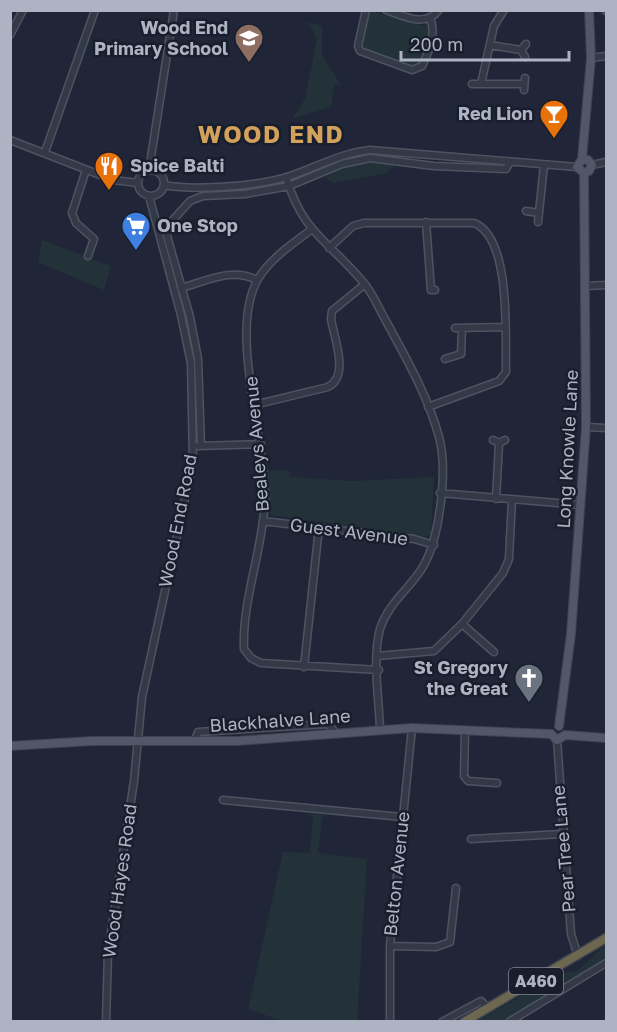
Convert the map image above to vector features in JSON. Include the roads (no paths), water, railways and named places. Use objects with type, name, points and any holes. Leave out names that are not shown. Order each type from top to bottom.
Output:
[{"type":"highway","name":"A460","points":[[464,1022],[606,938]]},
{"type":"main road","points":[[582,159],[588,160],[592,165],[590,170],[584,173],[577,167],[582,159],[591,58],[589,10]]},
{"type":"main road","name":"Long Knowle Lane","points":[[559,726],[571,634],[586,427],[584,173]]},
{"type":"main road","points":[[565,735],[564,729],[559,726],[553,729],[551,734],[557,740],[565,735],[606,738]]},
{"type":"main road","name":"Blackhalve Lane","points":[[10,746],[247,740],[412,728],[551,734]]},
{"type":"street","points":[[10,35],[23,10]]},
{"type":"street","points":[[45,152],[96,10]]},
{"type":"street","points":[[164,185],[159,193],[149,196],[141,190],[138,183],[141,176],[149,170],[174,10]]},
{"type":"street","points":[[366,10],[358,46],[360,51],[412,70],[422,66],[433,39],[435,28],[430,18]]},
{"type":"street","points":[[386,10],[420,21],[430,18],[439,10]]},
{"type":"street","points":[[481,84],[494,26],[504,10]]},
{"type":"street","points":[[490,45],[523,53],[526,44]]},
{"type":"street","points":[[591,58],[606,56]]},
{"type":"street","points":[[472,84],[524,84]]},
{"type":"street","points":[[10,140],[113,180],[138,183]]},
{"type":"street","points":[[164,185],[212,187],[286,177],[339,157],[370,150],[577,167]]},
{"type":"street","points":[[201,446],[198,358],[167,231],[172,221],[190,201],[203,196],[245,194],[289,186],[342,164],[370,158],[434,166],[506,169],[510,162]]},
{"type":"street","points":[[592,165],[606,162]]},
{"type":"street","points":[[538,222],[544,165]]},
{"type":"street","points":[[86,170],[72,210],[74,220],[94,239],[88,256]]},
{"type":"street","points":[[149,170],[160,173],[164,185]]},
{"type":"street","points":[[286,177],[297,208],[311,230],[365,284],[419,382],[439,437],[440,493],[434,545],[421,570],[388,611],[379,635],[377,656],[380,729]]},
{"type":"street","name":"Wood End Road","points":[[138,741],[142,697],[193,462],[191,363],[149,196]]},
{"type":"street","points":[[526,211],[539,213]]},
{"type":"street","points":[[426,222],[430,290],[435,291]]},
{"type":"street","points":[[329,248],[353,226],[364,223],[474,223],[481,225],[492,237],[504,290],[506,372],[499,381],[428,407]]},
{"type":"street","name":"Bealeys Avenue","points":[[311,230],[275,259],[258,280],[251,296],[246,325],[254,405],[261,444],[265,498],[246,615],[244,649],[250,658],[261,663],[379,670]]},
{"type":"street","points":[[174,290],[232,273],[244,274],[258,280]]},
{"type":"street","points":[[254,405],[328,387],[335,382],[339,366],[331,319],[332,311],[365,284]]},
{"type":"street","points":[[585,286],[606,285]]},
{"type":"street","points":[[445,359],[461,354],[458,328],[505,327]]},
{"type":"street","points":[[586,427],[606,428]]},
{"type":"street","points":[[496,499],[499,441]]},
{"type":"street","points":[[193,446],[261,444]]},
{"type":"street","points":[[440,493],[581,505]]},
{"type":"street","points":[[377,656],[434,651],[462,624],[504,573],[509,559],[512,500]]},
{"type":"street","name":"Guest Avenue","points":[[263,521],[414,539],[434,545]]},
{"type":"street","points":[[304,667],[320,527]]},
{"type":"street","points":[[462,624],[494,652]]},
{"type":"street","name":"Belton Avenue","points":[[390,1022],[390,946],[412,728]]},
{"type":"street","points":[[465,731],[464,776],[468,781],[497,783]]},
{"type":"street","name":"Pear Tree Lane","points":[[557,740],[562,834],[571,933],[578,956]]},
{"type":"street","name":"Wood Hayes Road","points":[[106,1022],[108,953],[138,741]]},
{"type":"street","points":[[223,800],[402,817]]},
{"type":"street","points":[[471,839],[562,834]]},
{"type":"street","points":[[390,946],[436,947],[450,942],[456,886]]},
{"type":"street","points":[[509,1022],[606,963]]},
{"type":"street","points":[[442,1022],[481,1001],[488,1008]]},
{"type":"place","name":"Wood End Primary School","points":[[249,64]]},
{"type":"place","name":"Red Lion","points":[[554,140]]},
{"type":"place","name":"Spice Balti","points":[[109,192]]},
{"type":"place","name":"One Stop","points":[[136,252]]},
{"type":"place","name":"St Gregory the Great","points":[[529,704]]},
{"type":"district","name":"WOOD END","points":[[271,135]]}]
